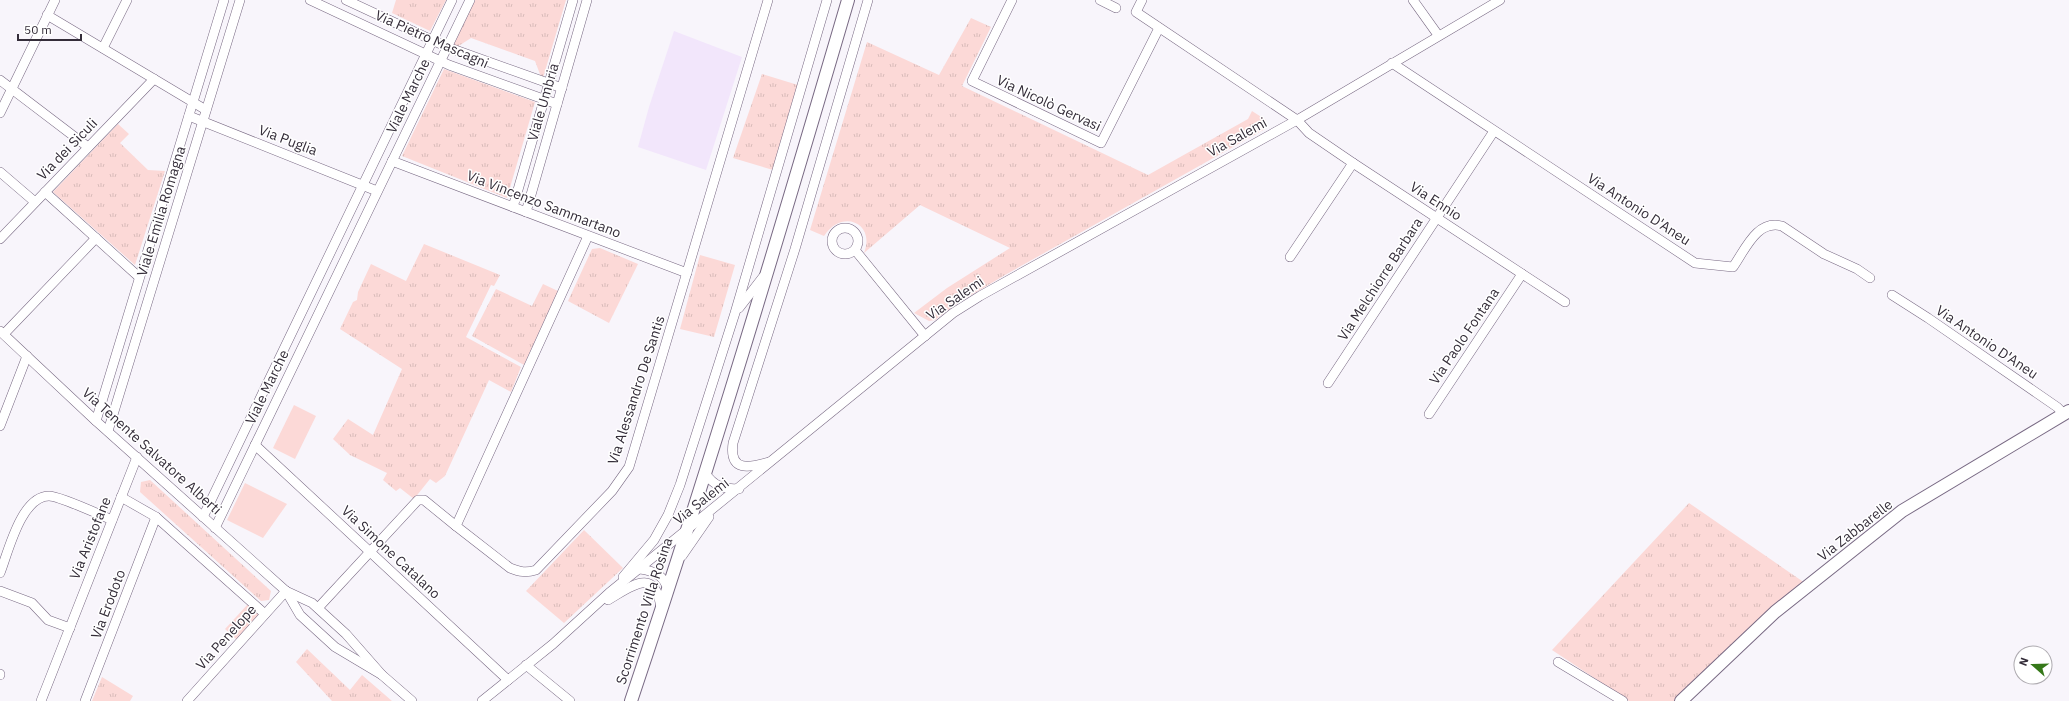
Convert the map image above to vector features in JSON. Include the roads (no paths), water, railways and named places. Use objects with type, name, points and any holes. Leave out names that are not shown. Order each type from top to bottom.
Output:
[{"type":"main road","name":"Scorrimento Villa Rosina","points":[[631,701],[672,577],[769,269],[848,0]]},
{"type":"main road","name":"Via Zabbarelle","points":[[1681,701],[1775,612],[1902,511],[2067,412]]},
{"type":"street","points":[[0,113],[55,0]]},
{"type":"street","points":[[103,48],[127,0]]},
{"type":"street","name":"Viale Emilia Romagna","points":[[96,420],[224,0]]},
{"type":"street","name":"Viale Emilia Romagna","points":[[108,431],[240,0]]},
{"type":"street","name":"Via Pietro Mascagni","points":[[310,0],[440,60],[557,104]]},
{"type":"street","name":"Via Pietro Mascagni","points":[[346,0],[447,47],[562,88]]},
{"type":"street","name":"Viale Marche","points":[[203,516],[452,0]]},
{"type":"street","name":"Viale Marche","points":[[215,528],[470,0]]},
{"type":"street","name":"Viale Umbria","points":[[513,207],[573,0]]},
{"type":"street","name":"Viale Umbria","points":[[526,212],[587,0]]},
{"type":"street","name":"Via Alessandro De Santis","points":[[318,608],[418,500],[424,500],[510,568],[519,572],[528,573],[536,570],[612,491],[629,467],[768,0]]},
{"type":"street","points":[[609,593],[654,540],[668,515],[680,485],[735,313],[827,0]]},
{"type":"street","points":[[773,462],[751,468],[742,466],[735,461],[731,453],[733,443],[795,249],[868,0]]},
{"type":"street","name":"Via Nicolò Gervasi","points":[[1012,0],[972,81],[1102,143],[1159,28]]},
{"type":"street","points":[[1100,0],[1116,8]]},
{"type":"street","name":"Via Ennio","points":[[1142,0],[1136,12],[1296,120],[1309,133],[1353,163],[1564,302]]},
{"type":"street","points":[[1413,0],[1438,35]]},
{"type":"street","name":"Via Salemi","points":[[482,701],[593,609],[609,593],[773,462],[953,313],[980,296],[1296,120],[1438,35],[1500,0]]},
{"type":"street","points":[[47,15],[206,110]]},
{"type":"street","name":"Via Antonio D'Aneu","points":[[1392,63],[1695,263],[1733,267],[1758,232],[1764,227],[1775,224],[1782,226],[1824,254],[1857,269],[1870,278]]},
{"type":"street","name":"Via dei Siculi","points":[[0,239],[154,79]]},
{"type":"street","points":[[0,80],[88,147]]},
{"type":"street","name":"Via Puglia","points":[[189,116],[363,184],[377,191]]},
{"type":"street","name":"Via Melchiorre Barbara","points":[[1328,383],[1494,131]]},
{"type":"street","name":"Via Vincenzo Sammartano","points":[[392,161],[687,273]]},
{"type":"street","points":[[1290,257],[1353,163]]},
{"type":"street","points":[[0,172],[36,202]]},
{"type":"street","points":[[45,192],[139,277]]},
{"type":"street","points":[[456,526],[588,236]]},
{"type":"street","points":[[2,333],[96,238]]},
{"type":"street","points":[[336,240],[350,247]]},
{"type":"street","points":[[855,250],[925,336]]},
{"type":"street","points":[[331,253],[344,259]]},
{"type":"street","points":[[735,313],[769,269]]},
{"type":"street","name":"Via Paolo Fontana","points":[[1429,414],[1522,274]]},
{"type":"street","name":"Via Antonio D'Aneu","points":[[1892,296],[1941,327],[2057,407],[2067,412]]},
{"type":"street","name":"Via Tenente Salvatore Alberti","points":[[2,333],[108,431],[286,591],[312,603],[318,608],[346,634],[382,675],[412,701]]},
{"type":"street","points":[[0,426],[27,356]]},
{"type":"street","points":[[276,366],[290,372]]},
{"type":"street","name":"Via Simone Catalano","points":[[255,445],[508,680]]},
{"type":"street","name":"Via Aristofane","points":[[41,701],[137,457]]},
{"type":"street","points":[[705,473],[716,485],[724,488],[739,489]]},
{"type":"street","points":[[0,573],[18,524],[27,509],[38,499],[49,496],[112,520]]},
{"type":"street","points":[[121,497],[156,517],[265,614]]},
{"type":"street","points":[[672,577],[696,534],[720,504]]},
{"type":"street","name":"Via Erodoto","points":[[85,701],[156,517]]},
{"type":"street","points":[[640,569],[656,572],[664,580],[668,589]]},
{"type":"street","points":[[593,609],[631,586],[645,583],[653,585],[657,590],[661,611]]},
{"type":"street","points":[[0,591],[32,603],[48,620],[70,628]]},
{"type":"street","name":"Via Tenente Salvatore Alberti","points":[[286,591],[300,615],[336,647],[382,675]]},
{"type":"street","name":"Via Penelope","points":[[187,701],[286,591]]},
{"type":"street","points":[[1558,662],[1624,701]]},
{"type":"street","points":[[526,665],[570,701]]}]
